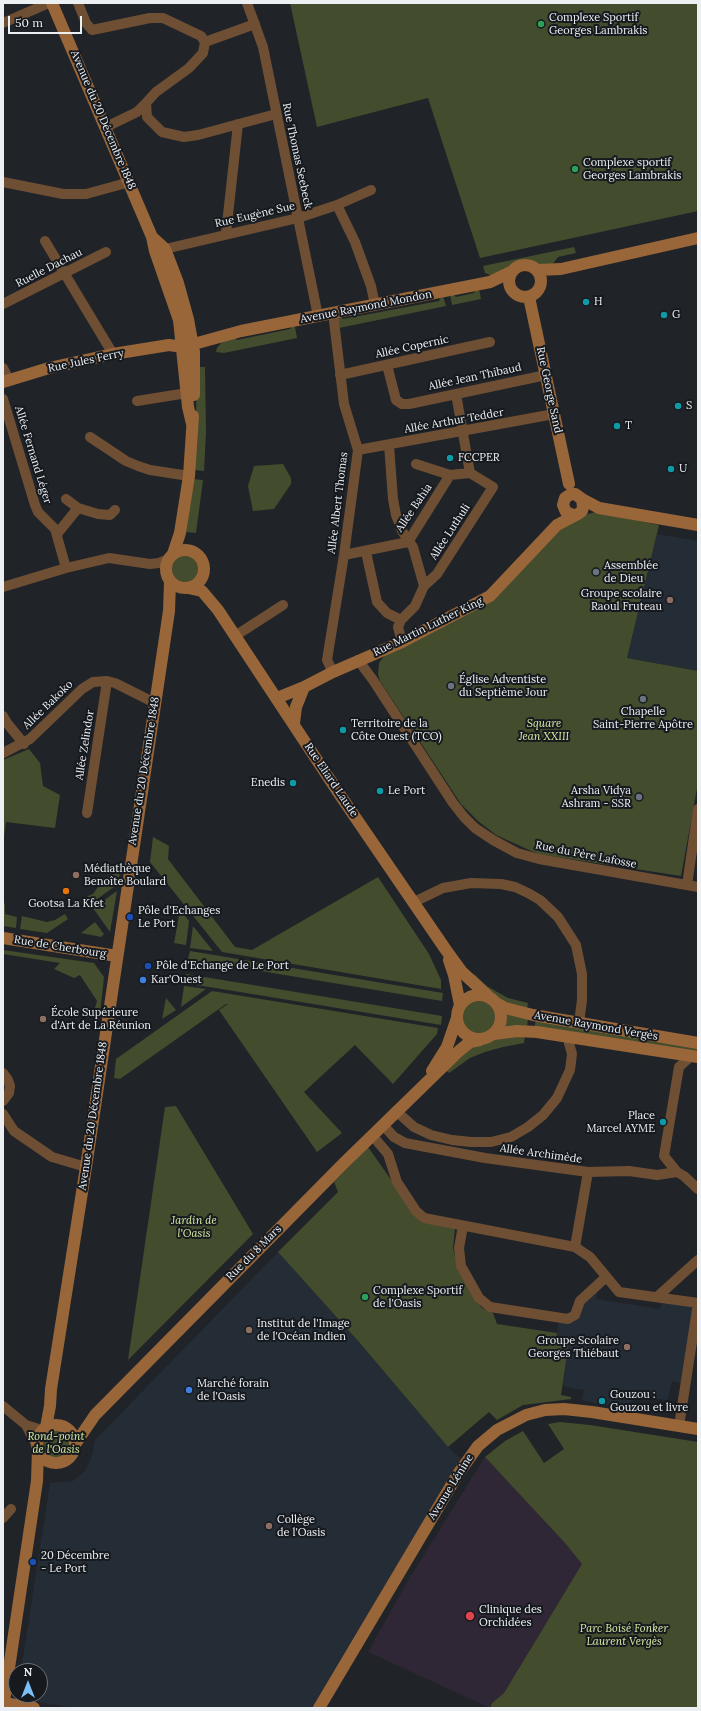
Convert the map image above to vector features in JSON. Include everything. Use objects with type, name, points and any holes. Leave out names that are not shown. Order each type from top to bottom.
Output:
[{"type":"main road","name":"Avenue du 20 Décembre 1848","points":[[50,3],[130,182],[152,237],[154,251],[187,340],[187,393],[192,424]]},
{"type":"main road","name":"Avenue du 20 Décembre 1848","points":[[152,237],[165,249],[178,283],[187,340],[194,407],[189,476],[180,533],[167,559]]},
{"type":"main road","points":[[537,270],[561,269],[698,238]]},
{"type":"main road","points":[[541,284],[540,274],[537,270],[533,267],[522,265],[513,271],[509,280],[512,290],[519,296],[529,297],[537,292],[541,284],[550,275],[561,269]]},
{"type":"main road","name":"Avenue Raymond Mondon","points":[[170,345],[187,340],[241,331],[490,282],[513,271]]},
{"type":"main road","name":"Avenue Raymond Mondon","points":[[490,282],[505,285],[512,290]]},
{"type":"main road","name":"Rue George Sand","points":[[529,297],[569,484]]},
{"type":"main road","name":"Rue Jules Ferry","points":[[6,381],[56,366],[113,354],[170,345]]},
{"type":"main road","points":[[569,484],[576,489],[579,505]]},
{"type":"main road","name":"Rue Martin Luther King","points":[[557,524],[564,502],[565,491],[569,484]]},
{"type":"main road","points":[[579,505],[571,494],[564,502],[566,512],[579,505],[698,525]]},
{"type":"main road","name":"Rue Martin Luther King","points":[[277,697],[304,687],[358,660],[402,642],[490,596],[557,524],[579,505]]},
{"type":"main road","points":[[180,533],[191,551]]},
{"type":"main road","points":[[184,550],[191,551],[199,556],[204,569],[202,579],[198,584],[185,588],[169,611],[170,582],[166,571],[167,559],[184,550]]},
{"type":"main road","name":"Rue Eliard Laude","points":[[204,569],[218,610]]},
{"type":"main road","points":[[170,582],[185,588]]},
{"type":"main road","name":"Rue Eliard Laude","points":[[185,588],[202,591],[218,610],[446,950],[462,972],[492,1000]]},
{"type":"main road","name":"Avenue du 20 Décembre 1848","points":[[53,1427],[50,1406],[50,1389],[86,1167],[154,703],[169,611]]},
{"type":"main road","points":[[264,679],[275,684],[291,687]]},
{"type":"main road","points":[[277,697],[279,690],[282,688],[304,687],[296,707],[294,723]]},
{"type":"main road","name":"Rue de Cherbourg","points":[[3,938],[117,956]]},
{"type":"main road","name":"Rue Eliard Laude","points":[[446,950],[454,974],[460,1005]]},
{"type":"main road","points":[[482,995],[492,1000],[500,1008],[501,1022],[494,1034],[480,1040],[467,1036],[462,1031],[457,1018],[460,1005],[470,997],[482,995]]},
{"type":"main road","name":"Avenue Raymond Vergès","points":[[492,1000],[505,1008],[533,1015],[698,1043]]},
{"type":"main road","name":"Rue du 8 Mars","points":[[415,1093],[436,1065],[447,1047],[457,1018]]},
{"type":"main road","name":"Avenue Raymond Vergès","points":[[494,1034],[517,1031],[537,1032],[694,1057]]},
{"type":"main road","name":"Rue du 8 Mars","points":[[53,1427],[84,1423],[95,1415],[415,1093],[470,1042],[480,1040]]},
{"type":"main road","name":"Avenue Lénine","points":[[319,1708],[468,1457],[490,1435],[503,1426],[522,1417],[536,1412],[556,1409],[592,1412],[698,1429]]},
{"type":"main road","name":"Rue du 8 Mars","points":[[76,1443],[95,1415]]},
{"type":"main road","points":[[34,1708],[4,1706],[36,1481],[37,1448],[39,1434],[53,1427],[73,1434],[76,1443],[74,1452],[66,1461],[54,1463],[44,1469],[36,1481]]},
{"type":"main road","points":[[37,1448],[44,1458],[54,1463]]},
{"type":"street","points":[[3,23],[50,3]]},
{"type":"street","points":[[78,3],[86,23],[92,30],[150,18],[163,18],[201,36],[205,42],[203,53],[189,68],[156,92],[137,112],[106,127]]},
{"type":"street","name":"Rue Thomas Seebeck","points":[[247,3],[262,47],[318,316]]},
{"type":"street","points":[[205,42],[255,24]]},
{"type":"street","points":[[146,103],[147,117],[162,132],[184,137],[276,114]]},
{"type":"street","points":[[226,233],[238,124]]},
{"type":"street","points":[[3,182],[64,194],[86,194],[130,182]]},
{"type":"street","name":"Rue Eugène Sue","points":[[165,249],[226,233],[298,218],[337,205],[371,190]]},
{"type":"street","points":[[337,205],[355,242],[375,305]]},
{"type":"street","points":[[45,242],[66,274],[113,354]]},
{"type":"street","name":"Ruelle Dachau","points":[[3,304],[66,274],[106,252]]},
{"type":"street","name":"Allée Albert Thomas","points":[[333,313],[344,404],[358,450],[344,555],[327,660],[333,672]]},
{"type":"street","name":"Allée Copernic","points":[[340,375],[490,342]]},
{"type":"street","name":"Allée Jean Thibaud","points":[[388,365],[396,400],[402,404],[409,404],[546,375]]},
{"type":"street","points":[[3,368],[6,381]]},
{"type":"street","points":[[137,401],[187,393]]},
{"type":"street","points":[[416,464],[450,475],[470,473],[456,394]]},
{"type":"street","name":"Allée Fernand Léger","points":[[3,399],[35,505],[38,512],[53,526],[57,534],[66,568]]},
{"type":"street","name":"Allée Arthur Tedder","points":[[358,450],[554,414]]},
{"type":"street","points":[[90,438],[126,461],[138,466],[150,470],[189,476]]},
{"type":"street","points":[[389,445],[395,510],[402,531],[408,542],[413,547],[424,586],[415,606],[401,620],[398,626],[402,642]]},
{"type":"street","name":"Allée Luthuli","points":[[424,586],[437,574],[493,487],[470,473]]},
{"type":"street","name":"Allée Bahia","points":[[344,555],[366,552],[408,542],[450,475]]},
{"type":"street","name":"Allée Fernand Léger","points":[[66,499],[78,508],[98,514],[108,515],[112,514],[115,510]]},
{"type":"street","points":[[57,534],[78,508]]},
{"type":"street","points":[[366,552],[377,602],[387,613],[401,620]]},
{"type":"street","points":[[3,586],[66,568],[109,558],[141,563],[167,559]]},
{"type":"street","points":[[235,636],[283,605]]},
{"type":"street","name":"Rue du Père Lafosse","points":[[358,660],[373,680],[453,803],[464,817],[493,840],[517,853],[539,859],[698,887]]},
{"type":"street","points":[[107,681],[115,683],[154,703]]},
{"type":"street","name":"Allée Bakoko","points":[[3,753],[24,744],[82,689],[93,682],[107,681]]},
{"type":"street","name":"Allée Zelindor","points":[[87,813],[107,681]]},
{"type":"street","points":[[3,716],[24,744]]},
{"type":"street","points":[[687,885],[698,809]]},
{"type":"street","points":[[414,902],[443,888],[471,883],[501,884],[515,887],[528,892],[540,900],[558,917],[576,945],[582,974],[582,1000],[579,1023]]},
{"type":"street","points":[[396,1112],[420,1130],[431,1135],[452,1140],[491,1142],[511,1137],[538,1119],[557,1098],[570,1070],[572,1054],[567,1036]]},
{"type":"street","points":[[667,1052],[673,1057],[678,1066],[664,1156],[677,1172],[698,1188]]},
{"type":"street","points":[[678,1066],[694,1057]]},
{"type":"street","points":[[3,1074],[10,1086],[9,1093],[3,1101]]},
{"type":"street","points":[[3,1114],[14,1131],[52,1157],[86,1167]]},
{"type":"street","name":"Allée Archimède","points":[[383,1125],[394,1137],[405,1143],[485,1158],[588,1172],[629,1170],[657,1175],[677,1172]]},
{"type":"street","points":[[372,1135],[388,1154],[397,1182],[420,1214],[429,1220],[575,1247],[590,1257],[619,1292],[698,1303],[678,1426]]},
{"type":"street","points":[[575,1247],[588,1172]]},
{"type":"street","points":[[463,1226],[459,1256],[460,1266],[479,1298],[490,1307],[568,1319],[574,1315],[580,1301],[606,1277]]},
{"type":"street","points":[[657,1297],[698,1260]]},
{"type":"street","points":[[3,1406],[26,1424],[37,1448]]},
{"type":"street","points":[[26,1424],[53,1427]]},
{"type":"street","points":[[3,1518],[11,1509]]},
{"type":"shaded area","name":"Groupe scolaire Raoul Fruteau","points":[[657,534],[698,541],[698,671],[627,658]]},
{"type":"shaded area","points":[[278,1252],[359,1342],[448,1447],[462,1460],[313,1708],[75,1708],[45,1703],[48,1703],[48,1663],[22,1663],[50,1483],[73,1481],[85,1471],[92,1456],[95,1440]]},
{"type":"shaded area","name":"Groupe Scolaire Georges Thiébaut","points":[[593,1292],[597,1293],[596,1299],[660,1309],[662,1301],[693,1307],[681,1383],[672,1381],[668,1398],[666,1400],[640,1396],[623,1407],[584,1401],[582,1399],[584,1390],[565,1387],[563,1384],[569,1341],[556,1339],[559,1322],[570,1323],[580,1315],[581,1304]]},
{"type":"shaded area","name":"Clinique des Orchidées","points":[[485,1457],[567,1544],[583,1564],[504,1693],[492,1703],[490,1708],[368,1652],[409,1579]]},
{"type":"green space","name":"Complexe sportif Georges Lambrakis","points":[[290,3],[698,3],[698,211],[480,258],[428,98],[317,127]]},
{"type":"green space","points":[[574,247],[576,253],[558,257],[552,265],[538,265],[525,262],[519,263],[493,276],[485,273],[483,266]]},
{"type":"green space","points":[[476,289],[479,289],[481,299],[452,305],[450,295],[453,294],[456,297],[474,293]]},
{"type":"green space","points":[[443,296],[446,306],[339,328],[337,317],[343,319],[439,301]]},
{"type":"green space","points":[[292,326],[295,327],[297,338],[224,353],[216,352],[217,348],[222,342],[235,337],[237,340],[290,329]]},
{"type":"green space","points":[[197,367],[205,367],[206,432],[204,471],[195,470]]},
{"type":"green space","points":[[283,464],[291,478],[291,484],[274,509],[253,511],[248,486],[254,466]]},
{"type":"green space","points":[[193,479],[203,480],[196,533],[186,532]]},
{"type":"green space","name":"Square Jean XXIII","points":[[595,512],[659,525],[627,658],[698,671],[698,783],[681,876],[538,854],[496,835],[478,821],[461,804],[380,681],[378,674],[379,663],[384,656],[487,604],[569,520]]},
{"type":"green space","points":[[181,551],[189,551],[196,554],[201,559],[204,570],[201,581],[196,586],[189,589],[181,589],[174,586],[169,581],[166,574],[166,566],[169,559],[174,554]]},
{"type":"green space","points":[[29,749],[40,763],[43,786],[60,795],[55,828],[6,822],[3,845],[3,760]]},
{"type":"green space","points":[[153,837],[169,846],[168,859],[235,947],[252,950],[378,877],[429,954],[441,980],[441,989],[222,952],[150,862]]},
{"type":"green space","points":[[112,871],[120,871],[118,884],[89,905],[86,900],[88,896],[93,894],[103,880],[110,875]]},
{"type":"green space","points":[[117,891],[110,932],[93,908]]},
{"type":"green space","points":[[3,902],[5,904],[5,914],[17,917],[16,928],[3,926]]},
{"type":"green space","points":[[180,910],[189,921],[186,945],[174,943]]},
{"type":"green space","points":[[65,914],[68,919],[47,933],[20,929],[22,916],[47,922],[55,920]]},
{"type":"green space","points":[[95,922],[104,934],[101,937],[81,933]]},
{"type":"green space","points":[[193,926],[213,951],[190,948]]},
{"type":"green space","points":[[3,950],[94,963],[104,977],[100,1014],[94,1011],[97,1001],[80,975],[74,978],[54,969],[60,963],[3,954]]},
{"type":"green space","points":[[190,951],[443,993],[442,1001],[188,959]]},
{"type":"green space","points":[[186,974],[442,1016],[441,1025],[185,983]]},
{"type":"green space","points":[[474,974],[487,986],[508,998],[528,1003],[527,1009],[509,1005],[485,989],[472,976]]},
{"type":"green space","points":[[184,986],[206,989],[181,1007]]},
{"type":"green space","points":[[212,991],[438,1028],[437,1034],[393,1084],[355,1045],[304,1092],[342,1133],[317,1152],[219,1010],[228,1004],[226,1004],[120,1079],[114,1078],[116,1059]]},
{"type":"green space","points":[[166,998],[176,1010],[162,1019]]},
{"type":"green space","points":[[476,1000],[482,1000],[486,1001],[493,1007],[496,1017],[495,1024],[489,1031],[482,1034],[476,1034],[472,1033],[465,1027],[462,1020],[462,1014],[463,1010],[469,1003]]},
{"type":"green space","points":[[505,1013],[528,1019],[527,1027],[504,1030]]},
{"type":"green space","points":[[536,1020],[698,1046],[698,1054],[534,1028]]},
{"type":"green space","points":[[525,1036],[524,1043],[485,1052],[470,1058],[449,1073],[445,1069],[467,1048],[482,1042],[499,1038]]},
{"type":"green space","name":"Jardin de l'Oasis","points":[[176,1106],[253,1234],[128,1360],[165,1107]]},
{"type":"green space","points":[[368,1147],[420,1221],[455,1228],[453,1248],[457,1266],[475,1300],[482,1308],[493,1313],[497,1324],[557,1333],[556,1339],[569,1341],[561,1395],[571,1397],[571,1399],[523,1405],[497,1420],[489,1412],[448,1447],[359,1342],[278,1252],[338,1192],[334,1182]]},
{"type":"green space","name":"Parc Boisé Fonker Laurent Vergès","points":[[560,1422],[590,1425],[698,1442],[698,1708],[490,1708],[492,1703],[504,1693],[582,1564],[566,1544],[485,1457],[505,1441],[523,1431],[544,1463],[564,1449],[548,1424]]},
{"type":"green space","name":"Rond-point de l'Oasis","points":[[53,1425],[61,1425],[68,1428],[73,1433],[76,1444],[73,1455],[68,1460],[61,1463],[53,1463],[46,1460],[41,1455],[38,1448],[38,1440],[41,1433],[46,1428]]},
{"type":"place","name":"Complexe Sportif Georges Lambrakis","points":[[541,24]]},
{"type":"place","name":"Complexe sportif Georges Lambrakis","points":[[575,169]]},
{"type":"place","name":"H","points":[[586,302]]},
{"type":"place","name":"G","points":[[664,315]]},
{"type":"place","name":"S","points":[[678,406]]},
{"type":"place","name":"T","points":[[617,426]]},
{"type":"place","name":"FCCPER","points":[[450,458]]},
{"type":"place","name":"U","points":[[671,469]]},
{"type":"place","name":"Assemblée de Dieu","points":[[596,572]]},
{"type":"place","name":"Groupe scolaire Raoul Fruteau","points":[[670,600]]},
{"type":"place","name":"Église Adventiste du Septième Jour","points":[[451,686]]},
{"type":"place","name":"Chapelle Saint-Pierre Apôtre","points":[[643,699]]},
{"type":"place","name":"Territoire de la Côte Ouest (TCO)","points":[[343,730]]},
{"type":"place","name":"Enedis","points":[[293,783]]},
{"type":"place","name":"Le Port","points":[[380,791]]},
{"type":"place","name":"Arsha Vidya Ashram - SSR","points":[[639,797]]},
{"type":"place","name":"Médiathèque Benoîte Boulard","points":[[76,875]]},
{"type":"place","name":"Gootsa La Kfet","points":[[66,891]]},
{"type":"place","name":"Pôle d'Echanges Le Port","points":[[130,917]]},
{"type":"place","name":"Pôle d'Echange de Le Port","points":[[148,966]]},
{"type":"place","name":"Kar'Ouest","points":[[143,980]]},
{"type":"place","name":"École Supérieure d'Art de La Réunion","points":[[43,1019]]},
{"type":"place","name":"Place Marcel AYME","points":[[663,1122]]},
{"type":"place","name":"Complexe Sportif de l'Oasis","points":[[365,1297]]},
{"type":"place","name":"Institut de l'Image de l'Océan Indien","points":[[249,1330]]},
{"type":"place","name":"Groupe Scolaire Georges Thiébaut","points":[[627,1347]]},
{"type":"place","name":"Marché forain de l'Oasis","points":[[189,1390]]},
{"type":"place","name":"Gouzou : Gouzou et livre","points":[[602,1401]]},
{"type":"place","name":"Collège de l'Oasis","points":[[269,1526]]},
{"type":"place","name":"20 Décembre - Le Port","points":[[33,1562]]},
{"type":"place","name":"Clinique des Orchidées","points":[[470,1616]]}]
